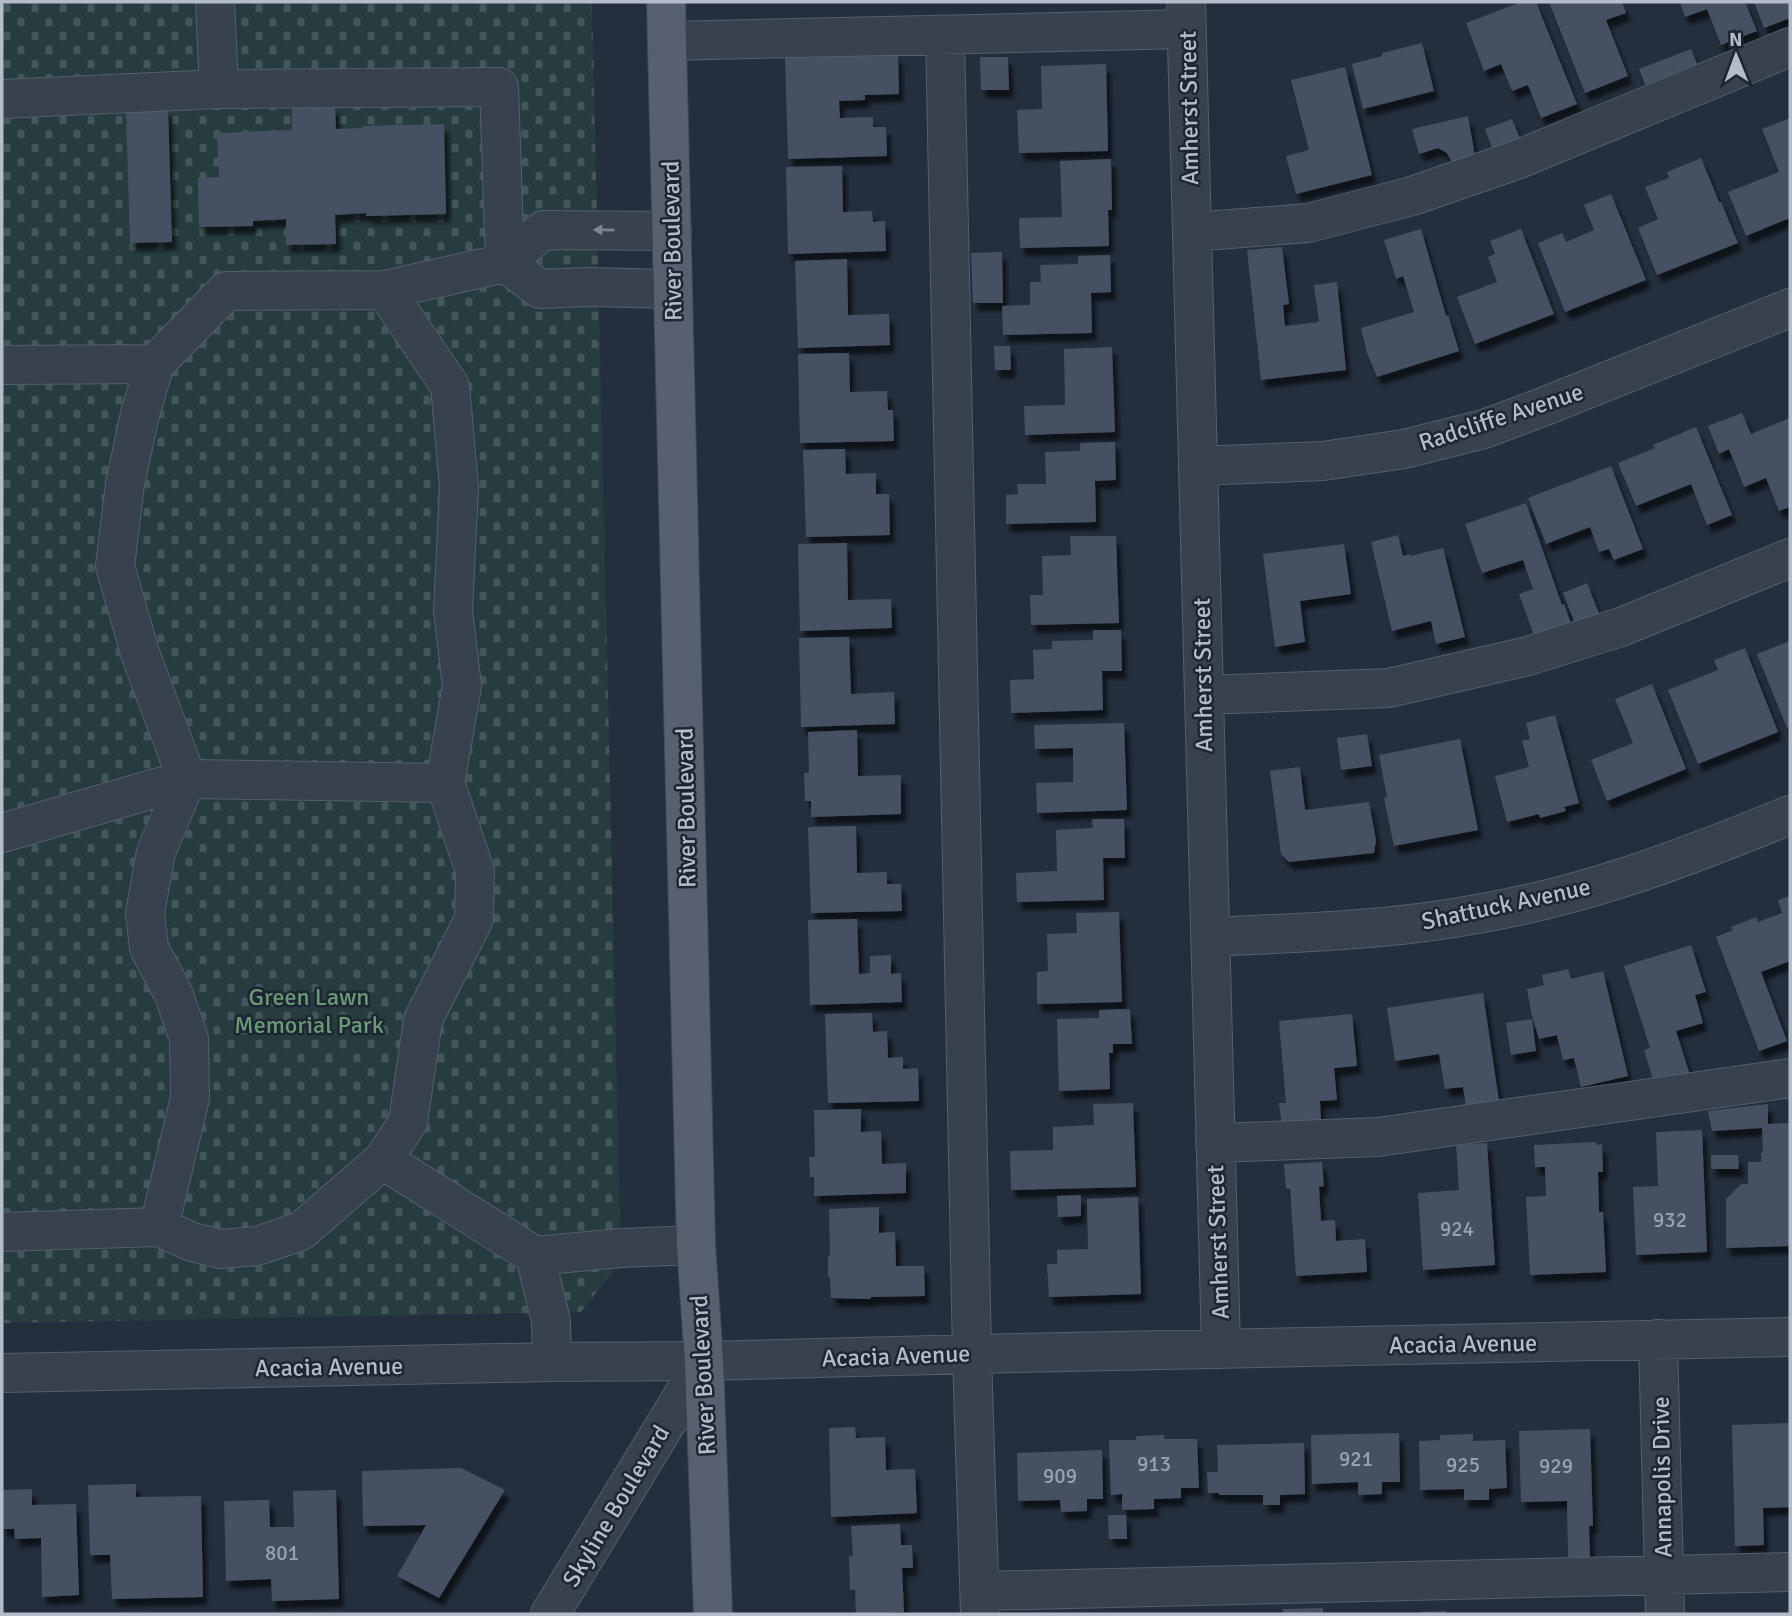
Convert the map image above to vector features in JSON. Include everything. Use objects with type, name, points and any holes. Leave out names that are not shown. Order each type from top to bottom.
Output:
[{"type":"main road","name":"River Boulevard","points":[[666,2],[696,1245],[704,1361],[713,1614]]},
{"type":"street","points":[[215,2],[219,89]]},
{"type":"street","points":[[667,41],[945,35],[1187,15]]},
{"type":"street","name":"Amherst Street","points":[[1187,15],[1220,1349]]},
{"type":"street","points":[[945,35],[972,1354],[980,1603],[1790,1572]]},
{"type":"street","points":[[1192,232],[1308,223],[1412,196],[1519,159],[1790,47]]},
{"type":"street","points":[[2,99],[219,89],[499,87],[505,263]]},
{"type":"street","points":[[159,1227],[190,1098],[189,1039],[174,995],[149,948],[145,914],[156,852],[187,779],[139,653],[115,566],[125,484],[140,414],[155,364],[226,291],[385,290],[505,263],[543,230],[672,232]]},
{"type":"street","points":[[505,263],[540,289],[673,289]]},
{"type":"street","points":[[2,1232],[159,1227],[192,1242],[222,1249],[257,1246],[301,1231],[383,1160],[408,1122],[423,1020],[474,919],[475,871],[445,783],[462,686],[453,611],[459,487],[450,386],[385,290]]},
{"type":"street","name":"Radcliffe Avenue","points":[[1198,466],[1323,461],[1405,449],[1484,429],[1790,308]]},
{"type":"street","points":[[2,365],[155,364]]},
{"type":"street","points":[[1203,695],[1389,688],[1528,656],[1621,627],[1790,558]]},
{"type":"street","points":[[2,833],[187,779],[445,783]]},
{"type":"street","name":"Shattuck Avenue","points":[[1210,937],[1346,931],[1455,918],[1541,901],[1625,877],[1790,815]]},
{"type":"street","points":[[1215,1143],[1378,1137],[1790,1078]]},
{"type":"street","points":[[383,1160],[535,1256],[621,1248],[696,1245]]},
{"type":"street","points":[[535,1256],[551,1321],[552,1362]]},
{"type":"street","name":"Acacia Avenue","points":[[2,1373],[704,1361],[1790,1337]]},
{"type":"street","name":"Annapolis Drive","points":[[1658,1339],[1665,1614]]},
{"type":"street","name":"Skyline Boulevard","points":[[550,1614],[704,1361]]},
{"type":"green space","name":"Green Lawn Memorial Park","points":[[2,2],[592,2],[621,1261],[581,1312],[2,1323]]},
{"type":"building","points":[[1521,2],[1536,2],[1577,104],[1541,118],[1528,85],[1512,91],[1501,64],[1484,71],[1466,23]]},
{"type":"building","points":[[1549,2],[1622,2],[1626,13],[1606,20],[1628,76],[1585,93]]},
{"type":"building","points":[[1680,2],[1745,2],[1757,31],[1721,45],[1707,9],[1685,17]]},
{"type":"building","points":[[1754,2],[1790,2],[1790,18],[1764,28]]},
{"type":"building","points":[[1422,43],[1434,91],[1363,109],[1352,64]]},
{"type":"building","points":[[1691,49],[1702,76],[1650,97],[1639,69]]},
{"type":"building","points":[[898,55],[899,94],[865,95],[865,100],[839,101],[840,118],[873,117],[873,127],[886,127],[887,156],[788,159],[785,58]]},
{"type":"building","points":[[980,57],[1008,57],[1009,90],[981,90]]},
{"type":"building","points":[[1106,64],[1108,151],[1019,153],[1017,110],[1042,109],[1041,66]]},
{"type":"building","points":[[1345,67],[1372,175],[1296,194],[1286,156],[1309,150],[1291,80]]},
{"type":"building","points":[[292,107],[335,107],[336,129],[444,124],[446,214],[335,215],[336,244],[286,245],[286,219],[253,221],[253,226],[199,227],[198,178],[219,177],[217,133],[292,130]]},
{"type":"building","points":[[168,109],[172,242],[130,243],[126,111]]},
{"type":"building","points":[[1468,116],[1477,168],[1458,174],[1447,153],[1438,148],[1419,154],[1412,129]]},
{"type":"building","points":[[1790,118],[1790,218],[1746,236],[1728,192],[1779,172],[1762,129]]},
{"type":"building","points":[[1512,119],[1524,148],[1496,158],[1485,129]]},
{"type":"building","points":[[1701,158],[1738,243],[1657,275],[1638,228],[1658,219],[1645,187],[1669,178],[1667,172]]},
{"type":"building","points":[[1111,159],[1112,210],[1108,210],[1109,246],[1020,248],[1019,218],[1062,217],[1060,161]]},
{"type":"building","points":[[842,166],[843,212],[872,211],[873,222],[885,221],[886,251],[788,254],[786,167]]},
{"type":"building","points":[[1611,194],[1646,280],[1565,312],[1538,243],[1562,233],[1566,242],[1594,230],[1584,205]]},
{"type":"building","points":[[1421,229],[1459,351],[1377,377],[1361,328],[1414,312],[1403,276],[1396,279],[1384,240]]},
{"type":"building","points":[[1521,229],[1554,314],[1475,344],[1457,297],[1497,282],[1488,257],[1495,254],[1490,241]]},
{"type":"building","points":[[1282,247],[1289,304],[1283,305],[1285,326],[1319,322],[1314,285],[1337,282],[1346,370],[1261,380],[1247,250]]},
{"type":"building","points":[[1002,252],[1003,303],[973,303],[971,253]]},
{"type":"building","points":[[1110,255],[1111,292],[1091,293],[1092,333],[1003,335],[1002,306],[1030,305],[1030,282],[1041,282],[1040,265],[1078,264],[1078,256]]},
{"type":"building","points":[[847,259],[848,315],[889,314],[890,345],[798,348],[795,261]]},
{"type":"building","points":[[994,346],[1010,346],[1011,370],[995,370]]},
{"type":"building","points":[[1112,347],[1115,432],[1025,435],[1024,406],[1065,405],[1064,349]]},
{"type":"building","points":[[849,353],[850,392],[887,391],[888,410],[893,410],[894,441],[800,443],[798,354]]},
{"type":"building","points":[[1742,413],[1751,434],[1790,418],[1790,507],[1779,511],[1766,478],[1744,487],[1729,449],[1719,454],[1708,426]]},
{"type":"building","points":[[1696,427],[1732,515],[1707,525],[1691,484],[1636,506],[1618,463]]},
{"type":"building","points":[[1115,442],[1116,480],[1095,481],[1096,522],[1006,524],[1006,495],[1018,494],[1017,484],[1046,484],[1045,452],[1080,451],[1080,443]]},
{"type":"building","points":[[845,449],[846,474],[876,473],[876,494],[889,494],[890,535],[806,537],[803,450]]},
{"type":"building","points":[[1611,466],[1643,549],[1614,560],[1609,549],[1599,552],[1590,527],[1546,544],[1528,498]]},
{"type":"building","points":[[1526,503],[1574,632],[1537,644],[1519,594],[1533,589],[1523,560],[1482,573],[1465,524]]},
{"type":"building","points":[[1398,535],[1403,556],[1443,548],[1465,637],[1436,644],[1431,621],[1392,631],[1371,542]]},
{"type":"building","points":[[1070,536],[1116,536],[1119,623],[1031,625],[1030,595],[1043,595],[1042,556],[1071,555]]},
{"type":"building","points":[[847,543],[848,600],[891,599],[892,628],[800,631],[798,544]]},
{"type":"building","points":[[1344,544],[1351,594],[1300,601],[1305,642],[1275,647],[1263,554]]},
{"type":"building","points":[[1587,583],[1602,621],[1578,631],[1563,593]]},
{"type":"building","points":[[1093,630],[1121,630],[1122,671],[1102,671],[1103,710],[1011,713],[1010,680],[1034,679],[1033,650],[1052,649],[1052,641],[1093,640]]},
{"type":"building","points":[[849,637],[851,694],[894,692],[895,724],[801,727],[799,638]]},
{"type":"building","points":[[1790,641],[1790,726],[1787,728],[1757,654]]},
{"type":"building","points":[[1745,648],[1778,732],[1698,764],[1668,690],[1718,670],[1714,660]]},
{"type":"building","points":[[1652,684],[1686,769],[1607,801],[1591,760],[1633,743],[1615,699]]},
{"type":"building","points":[[1555,715],[1579,803],[1564,807],[1566,811],[1540,818],[1539,814],[1507,822],[1495,776],[1529,767],[1522,741],[1530,739],[1526,723]]},
{"type":"building","points":[[1124,723],[1127,810],[1037,813],[1036,783],[1073,782],[1073,748],[1035,749],[1034,725]]},
{"type":"building","points":[[857,730],[858,776],[901,775],[901,814],[811,817],[811,801],[805,801],[804,773],[809,773],[808,732]]},
{"type":"building","points":[[1367,734],[1372,766],[1341,770],[1337,738]]},
{"type":"building","points":[[1460,739],[1478,830],[1394,846],[1379,755]]},
{"type":"building","points":[[1300,767],[1305,810],[1369,802],[1376,840],[1374,853],[1289,862],[1281,854],[1270,771]]},
{"type":"building","points":[[1092,819],[1124,819],[1125,858],[1103,858],[1104,900],[1017,902],[1016,873],[1057,871],[1056,830],[1093,828]]},
{"type":"building","points":[[856,826],[857,873],[887,872],[887,884],[901,884],[902,911],[811,913],[808,827]]},
{"type":"building","points":[[1790,896],[1790,961],[1761,972],[1787,1041],[1759,1051],[1716,937],[1733,930],[1731,927],[1756,917],[1758,922],[1782,913],[1778,900]]},
{"type":"building","points":[[1119,912],[1122,1002],[1037,1004],[1037,972],[1048,971],[1047,934],[1077,933],[1076,913]]},
{"type":"building","points":[[857,919],[859,974],[870,973],[870,956],[891,955],[891,974],[901,973],[902,1002],[810,1005],[808,920]]},
{"type":"building","points":[[1691,945],[1706,992],[1695,995],[1703,1023],[1676,1031],[1690,1075],[1655,1086],[1644,1050],[1650,1048],[1624,966]]},
{"type":"building","points":[[1568,969],[1571,979],[1603,971],[1628,1076],[1581,1087],[1574,1058],[1563,1060],[1557,1035],[1539,1039],[1527,989],[1544,985],[1542,975]]},
{"type":"building","points":[[1483,993],[1499,1101],[1466,1106],[1463,1087],[1445,1089],[1439,1054],[1395,1061],[1387,1008]]},
{"type":"building","points":[[1130,1009],[1132,1044],[1113,1044],[1113,1053],[1109,1053],[1110,1089],[1059,1091],[1057,1019],[1099,1018],[1099,1010]]},
{"type":"building","points":[[872,1013],[873,1032],[887,1031],[888,1058],[903,1057],[903,1069],[918,1068],[919,1101],[828,1103],[825,1014]]},
{"type":"building","points":[[1352,1014],[1357,1066],[1334,1068],[1337,1100],[1320,1101],[1321,1123],[1282,1127],[1279,1103],[1286,1103],[1279,1021]]},
{"type":"building","points":[[1532,1019],[1536,1051],[1511,1055],[1506,1023]]},
{"type":"building","points":[[1133,1103],[1136,1187],[1011,1190],[1010,1151],[1053,1150],[1053,1127],[1094,1125],[1093,1104]]},
{"type":"building","points":[[1768,1104],[1768,1124],[1790,1123],[1790,1246],[1726,1248],[1726,1199],[1741,1184],[1748,1184],[1748,1162],[1761,1162],[1762,1128],[1712,1131],[1708,1111]]},
{"type":"building","points":[[861,1109],[861,1132],[881,1131],[882,1164],[906,1163],[906,1193],[814,1196],[814,1177],[810,1177],[809,1157],[815,1157],[814,1110]]},
{"type":"building","points":[[1702,1130],[1707,1252],[1636,1255],[1633,1187],[1658,1186],[1656,1132]]},
{"type":"building","points":[[1596,1142],[1596,1145],[1602,1144],[1603,1172],[1598,1172],[1599,1212],[1603,1212],[1606,1272],[1530,1275],[1526,1197],[1546,1196],[1545,1167],[1535,1167],[1534,1145]]},
{"type":"building","points":[[1487,1143],[1495,1265],[1423,1270],[1418,1193],[1459,1190],[1456,1145]]},
{"type":"building","points":[[1711,1155],[1738,1155],[1739,1169],[1711,1169]]},
{"type":"building","points":[[1322,1162],[1324,1186],[1319,1187],[1321,1221],[1335,1220],[1336,1241],[1365,1239],[1367,1272],[1296,1276],[1290,1189],[1286,1189],[1284,1164]]},
{"type":"building","points":[[1081,1195],[1081,1216],[1058,1217],[1057,1196]]},
{"type":"building","points":[[1138,1197],[1141,1294],[1049,1297],[1047,1264],[1057,1264],[1057,1250],[1088,1249],[1087,1199]]},
{"type":"building","points":[[879,1207],[879,1233],[895,1232],[896,1266],[924,1266],[925,1296],[831,1298],[828,1277],[829,1209]]},
{"type":"building","points":[[1790,1423],[1790,1507],[1763,1508],[1764,1545],[1735,1546],[1732,1425]]},
{"type":"building","points":[[855,1427],[856,1438],[885,1437],[886,1470],[915,1469],[917,1513],[831,1517],[829,1428]]},
{"type":"building","points":[[1590,1429],[1593,1526],[1589,1526],[1590,1557],[1568,1557],[1567,1501],[1521,1502],[1519,1431]]},
{"type":"building","points":[[1399,1433],[1400,1482],[1382,1482],[1382,1494],[1358,1495],[1358,1482],[1312,1484],[1311,1435]]},
{"type":"building","points":[[1473,1434],[1473,1441],[1505,1440],[1507,1488],[1489,1489],[1489,1500],[1464,1500],[1464,1489],[1420,1490],[1419,1441],[1440,1440],[1440,1435]]},
{"type":"building","points":[[1164,1435],[1164,1439],[1197,1439],[1199,1488],[1181,1488],[1181,1498],[1154,1499],[1154,1509],[1122,1510],[1122,1494],[1111,1495],[1109,1440],[1136,1440],[1136,1436]]},
{"type":"building","points":[[1304,1443],[1305,1494],[1280,1495],[1280,1505],[1263,1505],[1263,1495],[1208,1493],[1207,1472],[1218,1472],[1217,1445]]},
{"type":"building","points":[[1102,1450],[1103,1499],[1087,1499],[1087,1511],[1061,1512],[1060,1500],[1018,1501],[1017,1453]]},
{"type":"building","points":[[461,1468],[505,1490],[439,1598],[397,1576],[426,1525],[363,1526],[362,1471]]},
{"type":"building","points":[[136,1484],[136,1497],[201,1496],[203,1597],[112,1599],[110,1555],[90,1555],[88,1485]]},
{"type":"building","points":[[32,1489],[32,1505],[76,1504],[79,1595],[42,1597],[41,1538],[15,1539],[14,1529],[2,1529],[2,1490]]},
{"type":"building","points":[[336,1490],[339,1599],[272,1601],[271,1579],[226,1581],[224,1501],[269,1500],[270,1527],[294,1527],[293,1491]]},
{"type":"building","points":[[1108,1515],[1126,1515],[1127,1539],[1109,1539]]},
{"type":"building","points":[[900,1524],[901,1545],[912,1545],[913,1568],[902,1568],[904,1612],[856,1614],[855,1590],[850,1590],[849,1556],[853,1556],[851,1526]]},
{"type":"building","points":[[1323,1608],[1323,1614],[1283,1614],[1283,1609]]},
{"type":"building","points":[[1446,1611],[1446,1614],[1420,1614],[1420,1612]]}]
